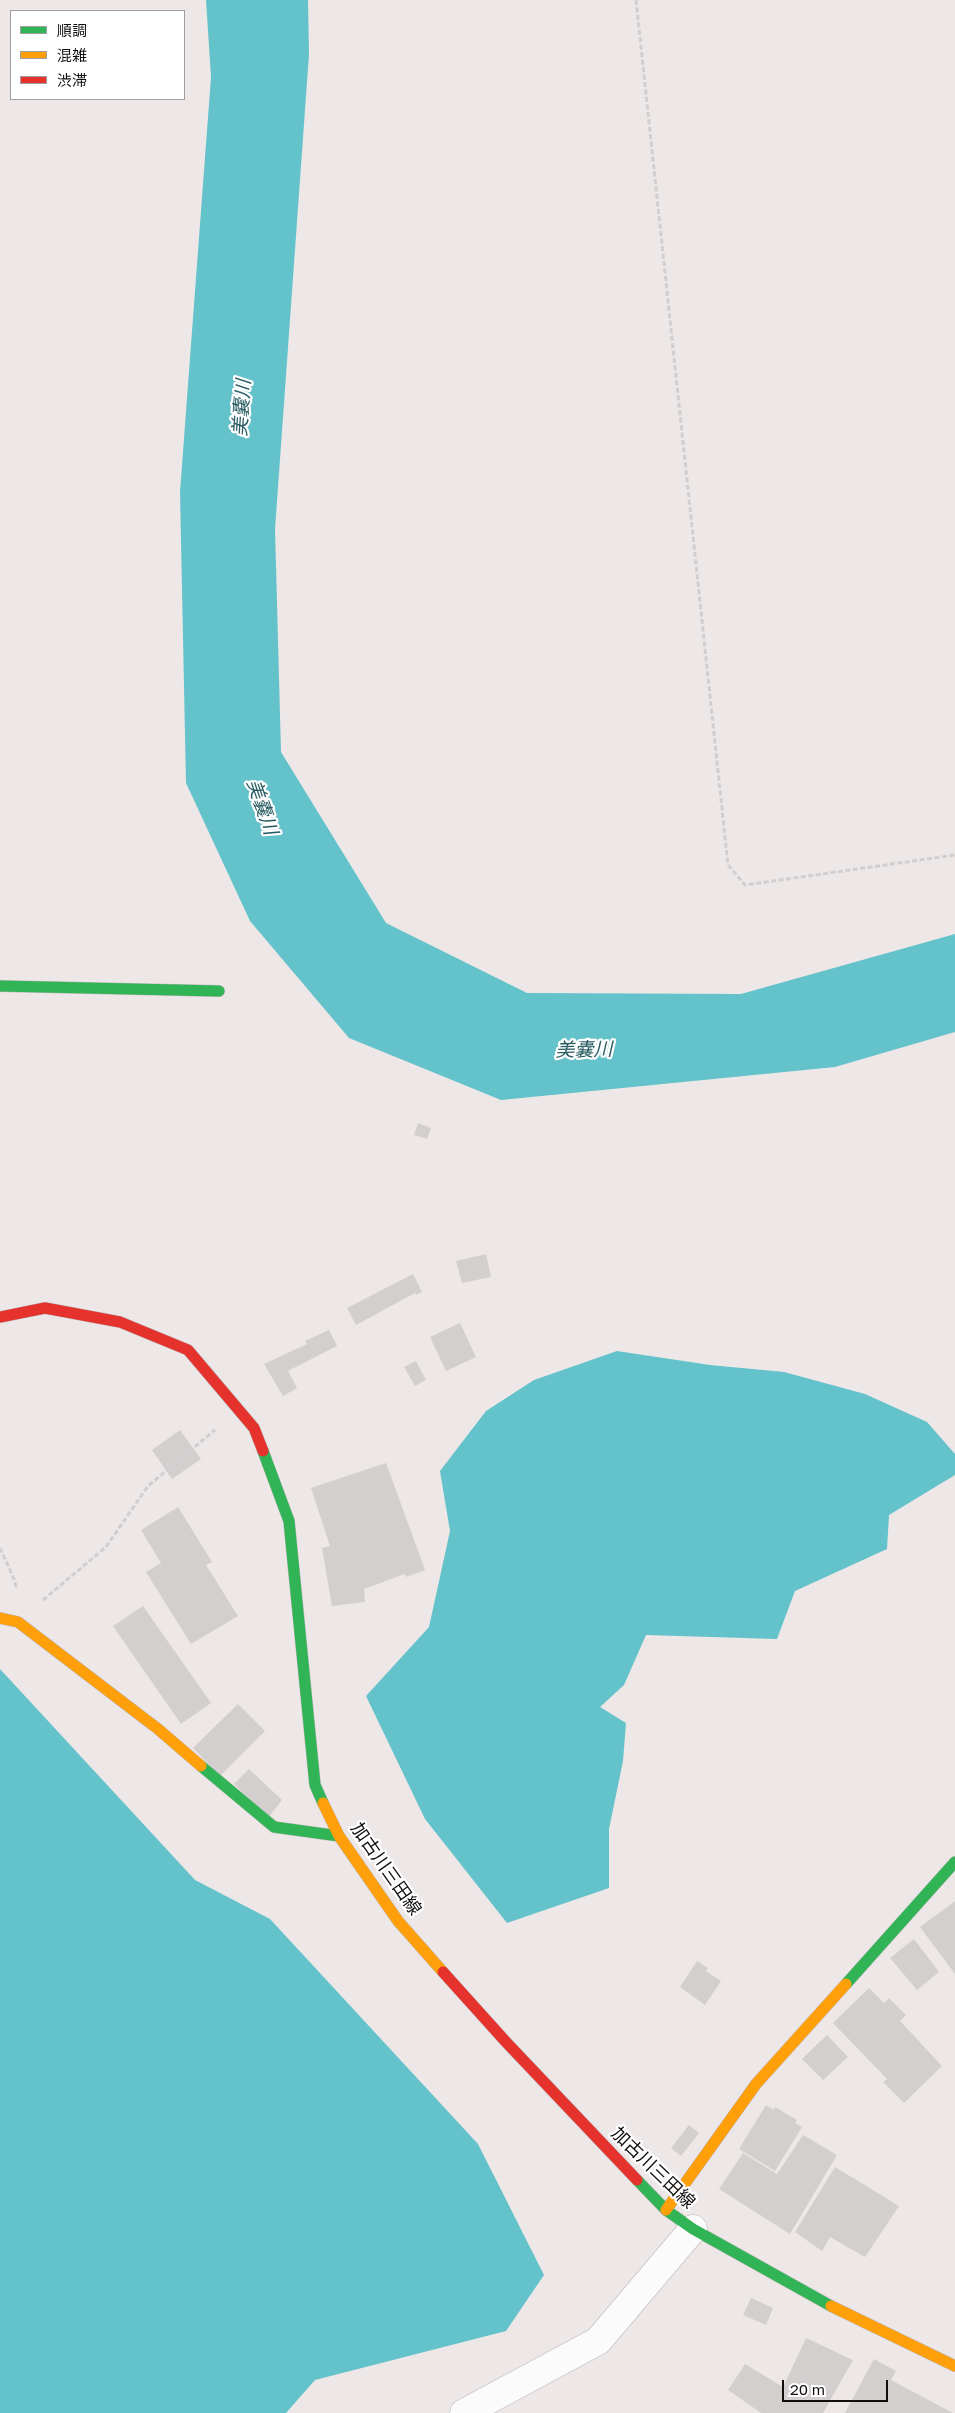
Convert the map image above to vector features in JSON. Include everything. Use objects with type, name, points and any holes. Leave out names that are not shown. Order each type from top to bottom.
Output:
[{"type":"main road","points":[[0,986],[219,991]]},
{"type":"main road","name":"加古川三田線","points":[[0,1317],[45,1308],[120,1322],[188,1350],[254,1428],[288,1520],[315,1784],[339,1836],[398,1921],[506,2042],[666,2210],[693,2229],[841,2311],[955,2366]]},
{"type":"main road","points":[[0,1618],[18,1622],[158,1729],[274,1827],[339,1836]]},
{"type":"main road","points":[[666,2210],[756,2084],[955,1862]]},
{"type":"street","points":[[464,2413],[598,2341],[693,2229]]},
{"type":"path","points":[[636,0],[728,865],[745,886],[955,855]]},
{"type":"path","points":[[18,1622],[106,1547],[148,1486],[239,1409]]},
{"type":"path","points":[[0,1548],[15,1581],[18,1622]]},
{"type":"water","name":"美嚢川","points":[[206,0],[308,0],[309,54],[275,529],[281,752],[386,923],[527,993],[741,994],[955,934],[955,1032],[835,1067],[501,1100],[349,1038],[250,921],[186,783],[180,492],[211,77]]},
{"type":"water","points":[[617,1351],[710,1365],[784,1372],[865,1394],[927,1422],[955,1454],[955,1475],[889,1515],[887,1549],[795,1591],[777,1639],[646,1635],[624,1685],[600,1707],[626,1723],[623,1761],[609,1829],[609,1888],[507,1923],[425,1819],[366,1696],[429,1627],[450,1531],[440,1471],[486,1411],[534,1380]]},
{"type":"water","points":[[0,1669],[195,1880],[270,1919],[478,2144],[544,2275],[506,2331],[315,2380],[286,2413],[0,2413]]},
{"type":"building","points":[[418,1123],[431,1128],[427,1139],[414,1135]]},
{"type":"building","points":[[486,1254],[491,1277],[462,1283],[456,1261]]},
{"type":"building","points":[[413,1274],[422,1292],[416,1295],[415,1293],[356,1325],[347,1308]]},
{"type":"building","points":[[460,1323],[476,1357],[446,1371],[430,1337]]},
{"type":"building","points":[[329,1330],[337,1346],[288,1371],[297,1388],[283,1396],[264,1364],[307,1344],[305,1341]]},
{"type":"building","points":[[416,1361],[426,1380],[415,1386],[404,1367]]},
{"type":"building","points":[[180,1430],[201,1459],[172,1479],[152,1450]]},
{"type":"building","points":[[386,1463],[425,1570],[406,1577],[405,1574],[364,1589],[365,1602],[332,1606],[322,1548],[330,1546],[311,1488]]},
{"type":"building","points":[[178,1507],[212,1562],[206,1565],[238,1616],[191,1644],[146,1572],[161,1563],[141,1530]]},
{"type":"building","points":[[143,1606],[211,1703],[181,1724],[113,1626]]},
{"type":"building","points":[[238,1704],[265,1731],[220,1776],[193,1748]]},
{"type":"building","points":[[249,1769],[282,1800],[268,1818],[234,1784]]},
{"type":"building","points":[[955,1901],[955,1974],[920,1927]]},
{"type":"building","points":[[914,1939],[939,1972],[917,1990],[890,1958]]},
{"type":"building","points":[[697,1961],[708,1968],[706,1971],[721,1981],[705,2005],[680,1987]]},
{"type":"building","points":[[869,1988],[884,2003],[889,1998],[906,2015],[900,2021],[942,2066],[904,2103],[883,2082],[887,2079],[833,2023]]},
{"type":"building","points":[[827,2035],[848,2057],[823,2080],[802,2059]]},
{"type":"building","points":[[766,2105],[774,2110],[775,2107],[797,2120],[795,2123],[802,2127],[775,2171],[739,2149]]},
{"type":"building","points":[[689,2125],[699,2133],[681,2156],[671,2148]]},
{"type":"building","points":[[803,2135],[837,2155],[790,2234],[719,2189],[743,2153],[777,2174]]},
{"type":"building","points":[[835,2167],[899,2206],[865,2257],[830,2237],[822,2251],[795,2232]]},
{"type":"building","points":[[751,2298],[773,2308],[766,2325],[743,2315]]},
{"type":"building","points":[[806,2338],[853,2360],[823,2413],[761,2413],[728,2390],[745,2364],[783,2387]]},
{"type":"building","points":[[874,2359],[896,2371],[891,2380],[953,2413],[845,2413]]},
{"type":"traffic: fast","points":[[0,986],[219,991]]},
{"type":"traffic: fast","points":[[263,1451],[289,1521],[315,1785],[323,1803]]},
{"type":"traffic: fast","points":[[201,1766],[274,1827],[339,1836]]},
{"type":"traffic: fast","points":[[846,1984],[955,1862]]},
{"type":"traffic: fast","points":[[637,2180],[666,2210],[693,2229],[831,2306]]},
{"type":"traffic: slow","points":[[0,1618],[18,1622],[158,1729],[201,1766]]},
{"type":"traffic: slow","points":[[323,1803],[339,1836],[398,1921],[443,1972]]},
{"type":"traffic: slow","points":[[666,2210],[756,2084],[846,1984]]},
{"type":"traffic: slow","points":[[831,2306],[955,2366]]},
{"type":"traffic: jam","points":[[0,1317],[45,1308],[120,1322],[188,1350],[254,1428],[263,1451]]},
{"type":"traffic: jam","points":[[443,1972],[506,2042],[637,2180]]}]
